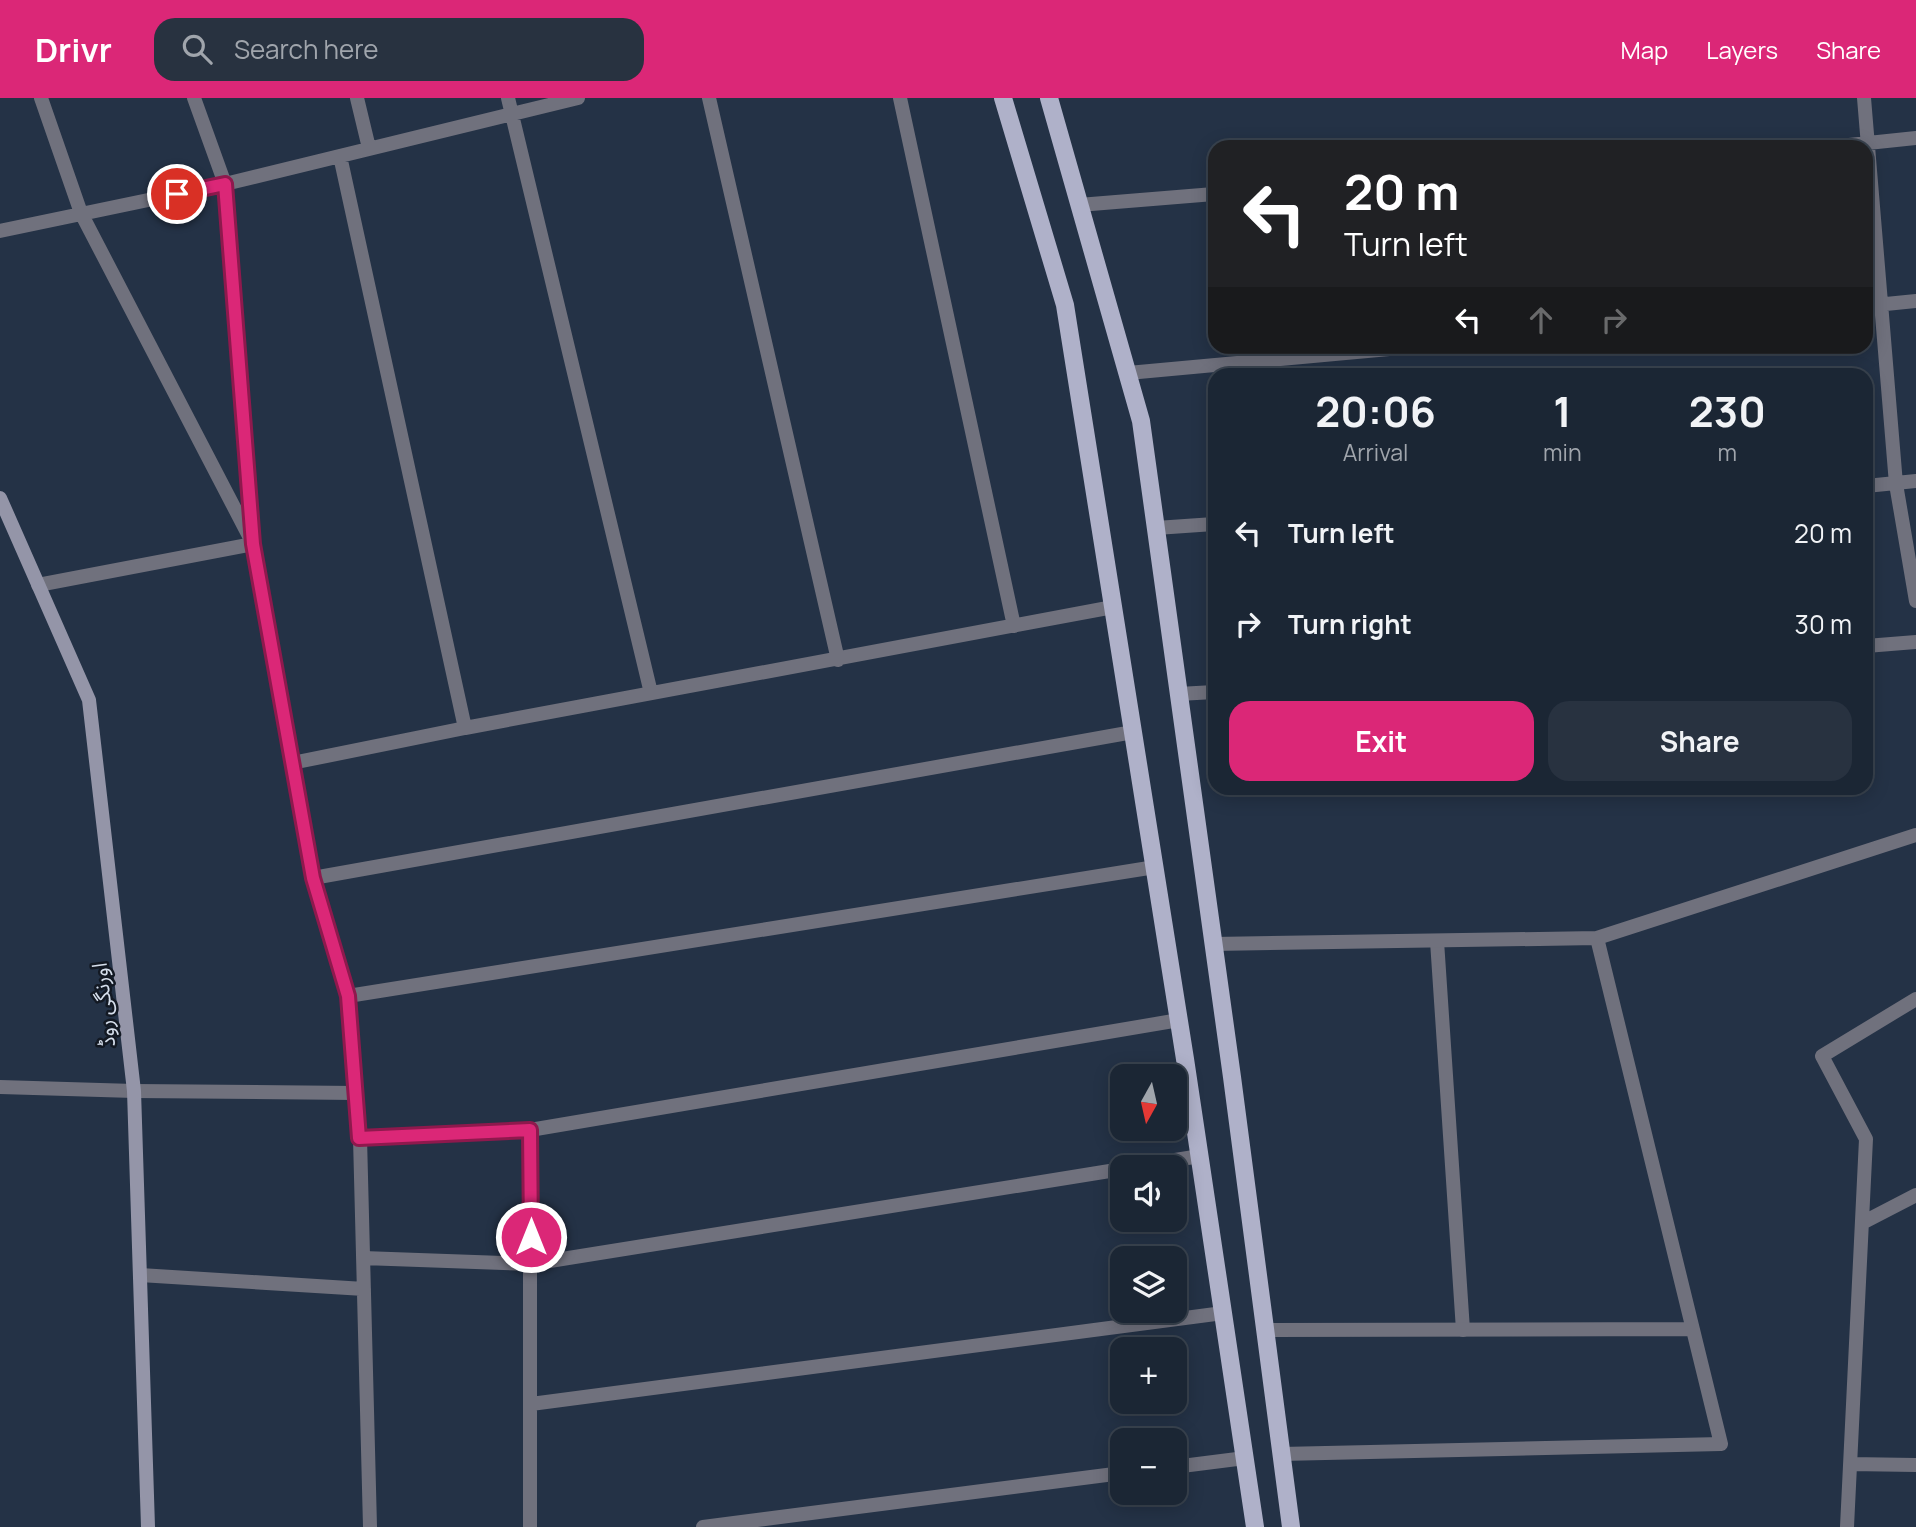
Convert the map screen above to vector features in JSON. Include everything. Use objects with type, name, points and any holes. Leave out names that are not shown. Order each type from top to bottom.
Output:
[{"type":"main road","points":[[1003,98],[1065,305],[1179,1020],[1255,1527]]},
{"type":"main road","points":[[1049,98],[1141,421],[1291,1527]]},
{"type":"street","points":[[41,98],[81,213],[253,544]]},
{"type":"street","points":[[194,98],[225,184],[253,544],[313,878],[348,996],[359,1138],[370,1527]]},
{"type":"street","points":[[357,98],[369,148]]},
{"type":"street","points":[[508,98],[651,693]]},
{"type":"street","points":[[0,231],[225,184],[578,98]]},
{"type":"street","points":[[709,98],[838,660]]},
{"type":"street","points":[[900,98],[1014,626]]},
{"type":"street","points":[[1864,98],[1868,140]]},
{"type":"street","points":[[1873,143],[1916,138]]},
{"type":"street","points":[[340,156],[465,728]]},
{"type":"street","points":[[1079,205],[1208,194]]},
{"type":"street","points":[[1873,206],[1896,484],[1916,601]]},
{"type":"street","points":[[1873,306],[1916,301]]},
{"type":"street","points":[[1128,373],[1335,354]]},
{"type":"street","points":[[1873,486],[1916,481]]},
{"type":"street","name":"اورنگی روڈ","points":[[0,498],[89,700],[134,1091],[148,1527]]},
{"type":"street","points":[[1156,528],[1208,524]]},
{"type":"street","points":[[38,585],[253,544]]},
{"type":"street","points":[[292,763],[1113,607]]},
{"type":"street","points":[[1873,645],[1916,642]]},
{"type":"street","points":[[1179,694],[1208,692]]},
{"type":"street","points":[[313,878],[1133,732]]},
{"type":"street","points":[[1213,944],[1597,938],[1916,835]]},
{"type":"street","points":[[348,996],[1155,867]]},
{"type":"street","points":[[1281,1454],[1721,1444],[1597,938]]},
{"type":"street","points":[[1437,941],[1463,1330]]},
{"type":"street","points":[[1847,1527],[1866,1139],[1822,1056],[1916,999]]},
{"type":"street","points":[[359,1138],[530,1130],[1179,1020]]},
{"type":"street","points":[[0,1087],[356,1093]]},
{"type":"street","points":[[530,1130],[530,1527]]},
{"type":"street","points":[[1187,1158],[1200,1156]]},
{"type":"street","points":[[363,1258],[531,1264],[1110,1171]]},
{"type":"street","points":[[1862,1223],[1916,1195]]},
{"type":"street","points":[[140,1275],[364,1290]]},
{"type":"street","points":[[531,1404],[1223,1313]]},
{"type":"street","points":[[1265,1330],[1693,1329]]},
{"type":"street","points":[[1187,1465],[1245,1458]]},
{"type":"street","points":[[1850,1464],[1916,1465]]},
{"type":"street","points":[[703,1527],[1110,1475]]},
{"type":"route","points":[[177,194],[225,184],[253,544],[313,878],[348,996],[359,1138],[530,1130],[531,1237]]}]
